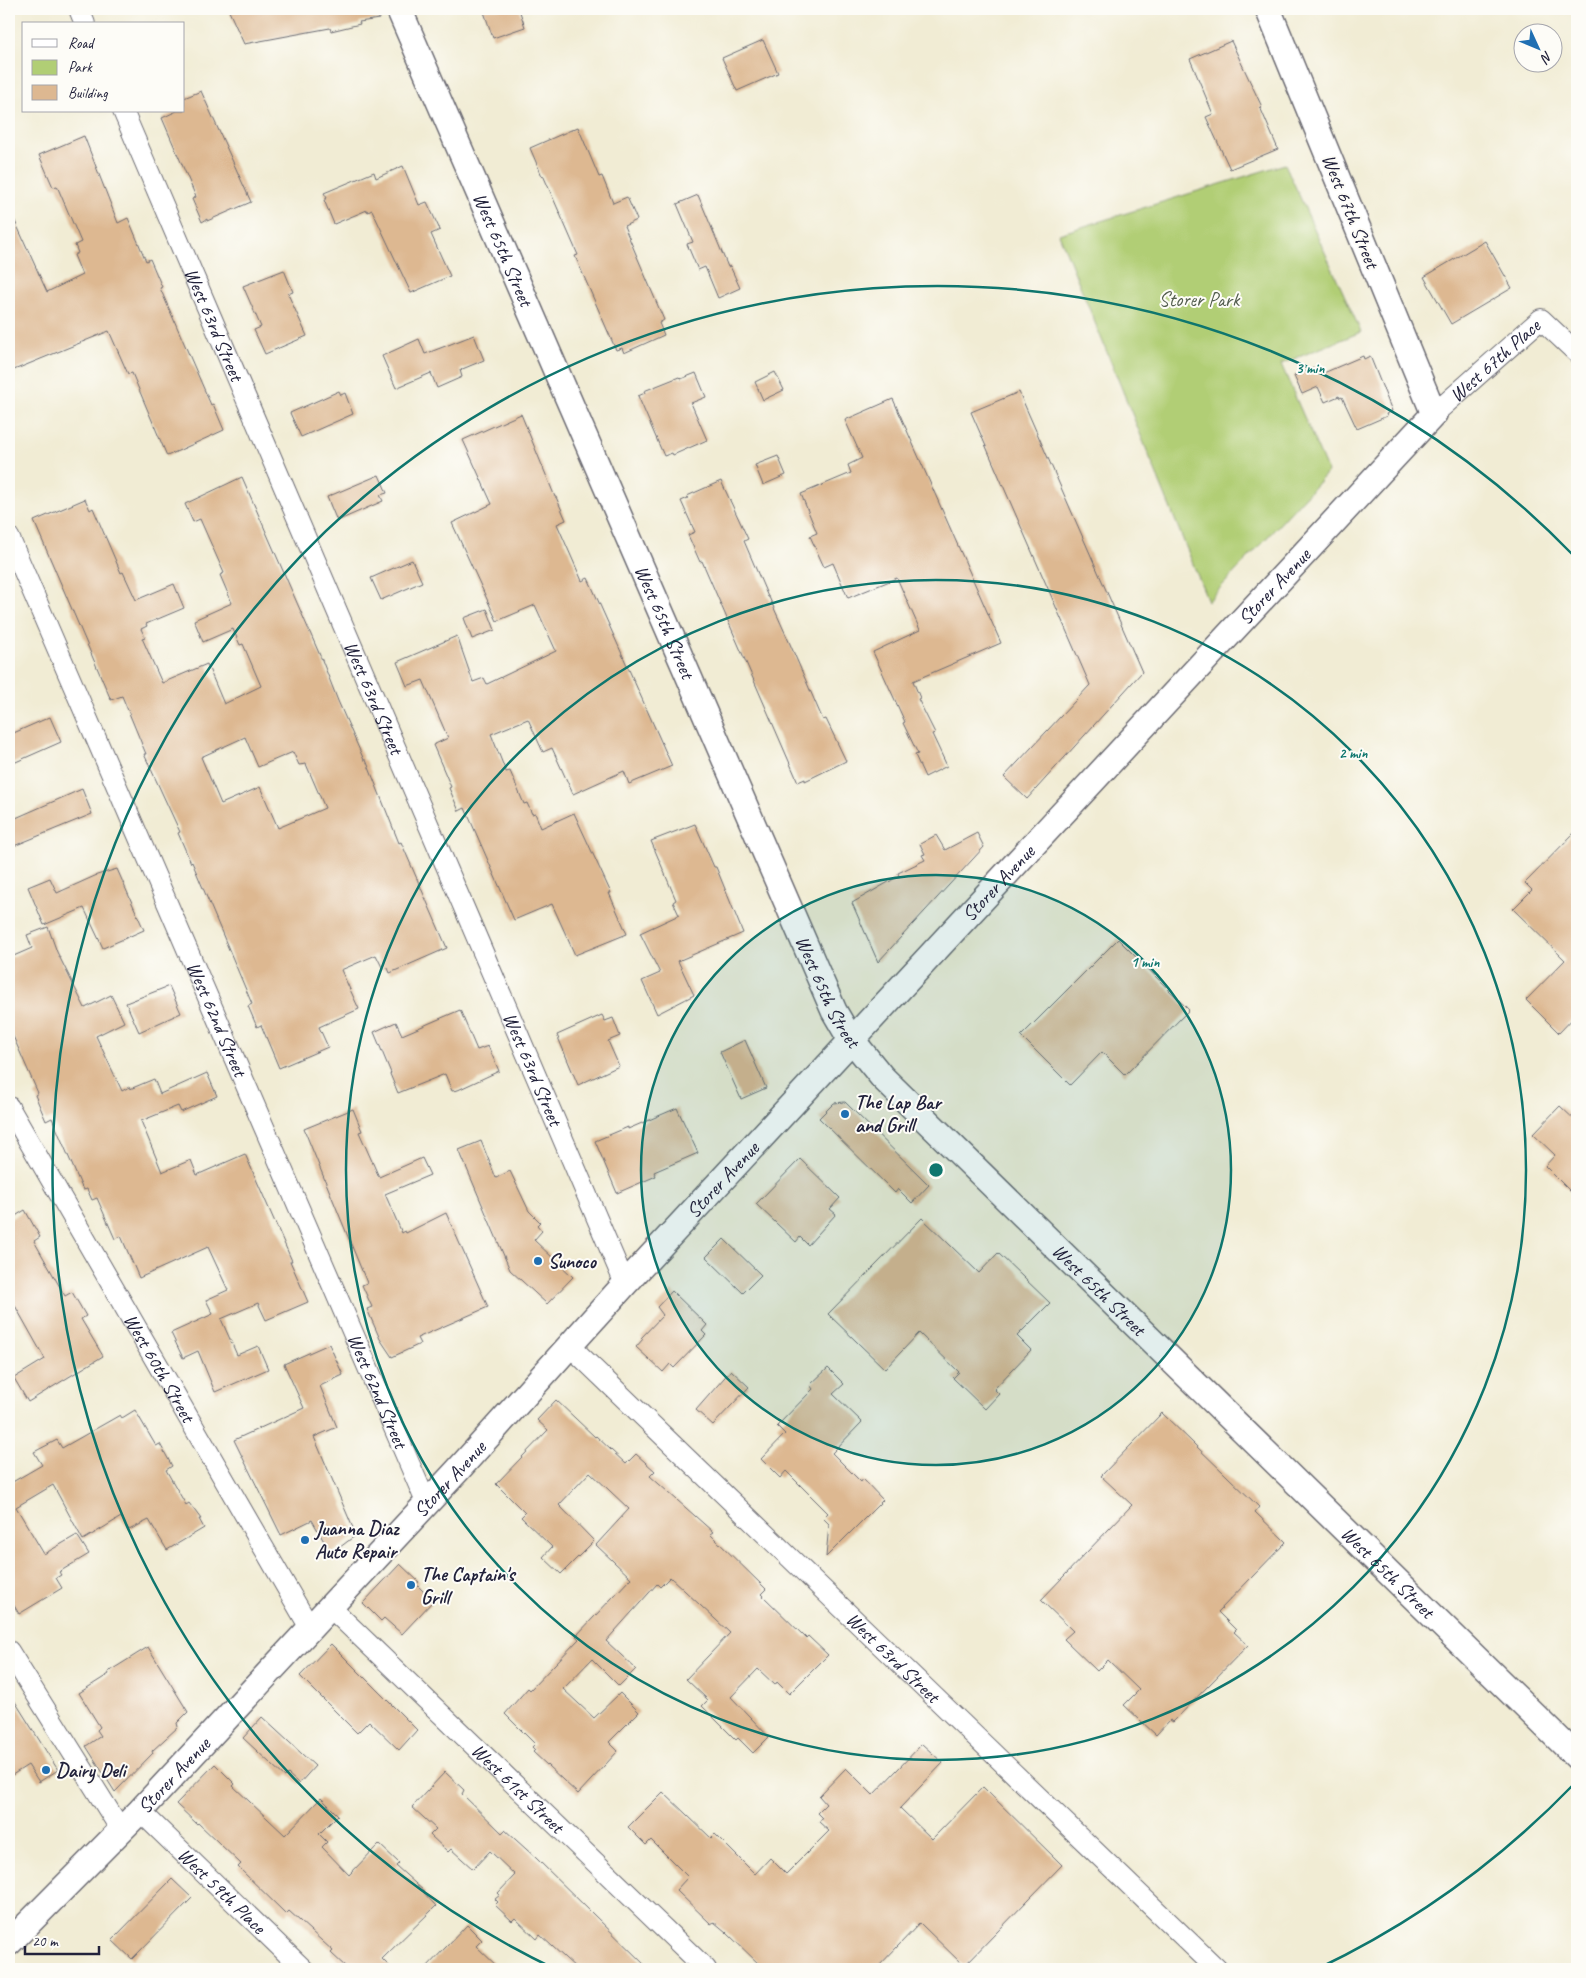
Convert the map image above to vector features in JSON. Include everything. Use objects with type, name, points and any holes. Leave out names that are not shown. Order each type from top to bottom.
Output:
[{"type":"street","points":[[79,9],[84,22]]},
{"type":"street","name":"West 65th Street","points":[[399,9],[834,1011],[852,1040],[882,1077],[1577,1757]]},
{"type":"street","name":"West 67th Street","points":[[1268,9],[1434,414]]},
{"type":"street","name":"West 63rd Street","points":[[122,112],[626,1284]]},
{"type":"street","name":"West 67th Place","points":[[1434,414],[1541,319],[1577,353]]},
{"type":"street","name":"Storer Avenue","points":[[9,1943],[121,1830],[330,1607],[626,1284],[1434,414]]},
{"type":"street","name":"West 62nd Street","points":[[9,536],[426,1502]]},
{"type":"street","name":"West 60th Street","points":[[9,1107],[310,1628]]},
{"type":"street","name":"West 63rd Street","points":[[570,1345],[1217,1969]]},
{"type":"street","name":"West 61st Street","points":[[330,1607],[706,1969]]},
{"type":"street","points":[[9,1650],[121,1830]]},
{"type":"street","name":"West 59th Place","points":[[140,1810],[303,1969]]},
{"type":"green space","name":"Storer Park","points":[[1285,164],[1361,332],[1281,364],[1328,472],[1208,601],[1059,234]]},
{"type":"building","points":[[228,9],[378,9],[379,19],[359,22],[360,24],[331,31],[330,28],[244,44]]},
{"type":"building","points":[[483,9],[519,9],[525,27],[493,38]]},
{"type":"building","points":[[763,40],[778,73],[737,91],[722,58]]},
{"type":"building","points":[[1231,41],[1262,107],[1260,107],[1278,149],[1230,169],[1206,117],[1213,114],[1190,59]]},
{"type":"building","points":[[201,91],[251,202],[202,222],[192,199],[196,197],[162,118],[175,112],[185,112],[185,98]]},
{"type":"building","points":[[578,127],[599,177],[602,176],[613,203],[627,197],[637,220],[624,226],[664,320],[659,323],[664,335],[624,353],[622,348],[616,350],[575,256],[578,255],[530,148]]},
{"type":"building","points":[[84,136],[118,223],[128,218],[146,261],[150,259],[162,287],[160,288],[211,405],[213,404],[224,430],[167,456],[132,373],[128,374],[109,331],[9,372],[9,208],[47,292],[82,275],[74,255],[78,253],[75,245],[81,242],[57,186],[53,187],[39,155]]},
{"type":"building","points":[[403,166],[419,205],[427,202],[440,230],[431,234],[450,276],[411,293],[372,210],[368,212],[367,210],[334,224],[324,200],[327,198],[324,193],[374,172],[376,178]]},
{"type":"building","points":[[698,195],[728,267],[730,266],[740,288],[718,298],[705,267],[698,270],[687,244],[693,242],[677,204]]},
{"type":"building","points":[[1485,241],[1512,288],[1451,324],[1424,277]]},
{"type":"building","points":[[284,270],[293,292],[288,294],[307,336],[265,354],[254,330],[261,327],[243,286]]},
{"type":"building","points":[[474,335],[484,360],[460,370],[462,377],[437,388],[431,373],[396,388],[382,356],[419,339],[425,354]]},
{"type":"building","points":[[1363,356],[1364,359],[1370,356],[1392,411],[1386,414],[1387,416],[1357,429],[1342,397],[1340,398],[1339,396],[1325,402],[1318,387],[1302,394],[1294,376],[1316,367],[1319,375]]},
{"type":"building","points":[[775,372],[784,390],[763,400],[755,382]]},
{"type":"building","points":[[696,373],[706,397],[691,403],[707,440],[673,455],[672,453],[664,456],[638,396],[645,393],[644,391],[679,377],[681,379]]},
{"type":"building","points":[[339,391],[341,395],[345,393],[353,414],[301,437],[290,413]]},
{"type":"building","points":[[1019,392],[1142,672],[1027,799],[1004,777],[1090,685],[971,412]]},
{"type":"building","points":[[893,399],[1001,643],[913,681],[920,698],[918,699],[935,733],[932,734],[947,766],[925,777],[915,755],[918,754],[903,723],[905,722],[873,652],[920,630],[897,578],[848,598],[833,563],[824,567],[810,536],[817,533],[801,494],[851,473],[848,465],[862,458],[845,420]]},
{"type":"building","points":[[521,414],[566,520],[557,524],[582,581],[588,578],[672,766],[629,784],[624,771],[573,794],[552,748],[543,752],[528,719],[491,734],[506,772],[510,771],[524,804],[527,803],[532,814],[535,813],[541,828],[574,813],[611,893],[609,893],[627,934],[575,955],[552,904],[514,920],[465,808],[459,811],[449,788],[451,787],[433,745],[448,738],[423,680],[407,686],[397,662],[457,636],[473,682],[484,678],[487,684],[556,651],[535,605],[497,621],[452,523],[492,504],[463,440]]},
{"type":"building","points":[[778,456],[786,475],[763,485],[755,465]]},
{"type":"building","points":[[379,475],[387,493],[380,495],[383,501],[337,521],[327,497]]},
{"type":"building","points":[[242,477],[338,701],[364,760],[366,760],[399,843],[401,842],[447,948],[390,973],[388,968],[383,969],[376,955],[341,970],[359,1009],[319,1027],[328,1047],[279,1068],[261,1025],[257,1027],[248,1006],[252,1004],[178,833],[180,832],[144,754],[146,754],[122,696],[111,700],[34,521],[85,499],[90,510],[93,508],[121,573],[123,572],[136,600],[174,584],[184,608],[146,624],[147,626],[141,629],[145,637],[142,638],[162,683],[207,664],[224,704],[261,686],[243,644],[240,645],[233,629],[203,642],[194,620],[232,603],[220,575],[224,573],[200,519],[193,522],[185,504]],"holes":[[[245,737],[258,767],[293,752],[299,765],[306,764],[325,808],[278,828],[260,787],[221,804],[201,757]]]},
{"type":"building","points":[[721,481],[748,539],[744,541],[768,597],[823,720],[826,719],[846,761],[805,781],[805,779],[798,782],[702,561],[700,562],[688,535],[695,532],[681,501],[688,498],[687,496]]},
{"type":"building","points":[[412,560],[422,582],[381,600],[371,578]]},
{"type":"building","points":[[487,609],[495,630],[472,639],[464,618]]},
{"type":"building","points":[[50,717],[61,742],[9,765],[9,735]]},
{"type":"building","points":[[82,789],[92,814],[9,848],[9,821]]},
{"type":"building","points":[[695,824],[714,867],[716,867],[743,933],[678,961],[694,995],[657,1014],[642,981],[660,973],[640,933],[679,915],[673,902],[676,900],[651,841]]},
{"type":"building","points":[[1577,830],[1577,1014],[1559,1033],[1526,1000],[1565,960],[1513,909],[1532,890],[1525,883]]},
{"type":"building","points":[[977,833],[984,847],[878,962],[852,903],[899,876],[898,873],[925,860],[922,855],[925,854],[920,844],[936,835],[945,850]]},
{"type":"building","points":[[117,869],[144,930],[103,948],[84,908],[44,925],[28,887],[50,878],[57,893],[97,875]]},
{"type":"building","points":[[48,927],[57,952],[85,1008],[111,995],[124,1022],[96,1036],[122,1091],[154,1079],[160,1094],[207,1073],[217,1096],[181,1112],[178,1106],[141,1121],[162,1172],[191,1160],[197,1175],[245,1154],[308,1302],[266,1320],[258,1303],[221,1319],[237,1355],[258,1346],[268,1369],[215,1392],[198,1351],[183,1358],[171,1333],[213,1314],[206,1300],[228,1290],[208,1247],[139,1278],[121,1236],[115,1239],[97,1198],[92,1200],[87,1189],[83,1190],[52,1118],[46,1121],[35,1095],[38,1093],[9,1027],[9,958],[32,948],[27,935]]},
{"type":"building","points":[[1118,939],[1189,1010],[1125,1075],[1102,1052],[1070,1085],[1021,1036]]},
{"type":"building","points":[[169,986],[181,1013],[139,1032],[126,1003]]},
{"type":"building","points":[[460,1010],[477,1050],[488,1046],[499,1071],[458,1090],[452,1091],[445,1074],[398,1093],[374,1032],[396,1022],[402,1035]]},
{"type":"building","points":[[602,1015],[605,1021],[613,1018],[620,1036],[608,1041],[619,1066],[578,1085],[557,1035]]},
{"type":"building","points":[[745,1040],[766,1088],[741,1099],[720,1052]]},
{"type":"building","points":[[845,1102],[929,1185],[912,1203],[898,1189],[895,1193],[819,1118],[834,1103]]},
{"type":"building","points":[[1560,1106],[1577,1122],[1577,1198],[1545,1166],[1555,1155],[1533,1134]]},
{"type":"building","points":[[677,1108],[698,1153],[654,1172],[656,1176],[617,1193],[595,1141]]},
{"type":"building","points":[[353,1109],[362,1131],[359,1132],[379,1177],[422,1158],[430,1175],[385,1194],[402,1233],[405,1231],[406,1233],[446,1213],[488,1307],[417,1338],[420,1344],[392,1357],[380,1339],[367,1309],[372,1307],[362,1285],[367,1283],[304,1129]]},
{"type":"building","points":[[481,1141],[496,1178],[510,1171],[529,1211],[540,1222],[537,1225],[542,1231],[534,1240],[573,1277],[547,1304],[510,1270],[459,1150]]},
{"type":"building","points":[[800,1159],[840,1198],[830,1209],[836,1214],[808,1245],[800,1237],[796,1242],[756,1204]]},
{"type":"building","points":[[25,1210],[40,1237],[34,1241],[65,1296],[72,1292],[86,1316],[81,1319],[103,1356],[28,1402],[14,1378],[45,1359],[9,1295],[9,1220]]},
{"type":"building","points":[[922,1218],[979,1273],[998,1253],[1050,1303],[1017,1336],[1031,1350],[994,1389],[999,1394],[985,1409],[953,1378],[959,1372],[919,1333],[885,1369],[828,1314]]},
{"type":"building","points":[[724,1239],[761,1275],[743,1293],[706,1257]]},
{"type":"building","points":[[672,1291],[707,1325],[702,1331],[706,1335],[674,1368],[670,1364],[663,1372],[636,1347],[643,1339],[641,1338],[663,1315],[657,1307]]},
{"type":"building","points":[[329,1344],[343,1375],[320,1386],[337,1427],[314,1437],[356,1535],[331,1554],[312,1520],[281,1535],[234,1440],[304,1408],[284,1364]]},
{"type":"building","points":[[828,1368],[844,1384],[833,1394],[862,1422],[832,1453],[861,1482],[863,1479],[883,1500],[826,1557],[829,1524],[823,1518],[828,1513],[786,1471],[780,1478],[761,1459],[785,1434],[777,1426],[813,1389],[810,1385]]},
{"type":"building","points":[[731,1370],[749,1387],[713,1425],[696,1410]]},
{"type":"building","points":[[556,1400],[626,1464],[636,1454],[655,1471],[650,1476],[713,1532],[710,1534],[766,1589],[761,1594],[806,1638],[808,1636],[828,1655],[789,1694],[777,1682],[775,1685],[758,1669],[731,1697],[769,1737],[753,1753],[738,1738],[736,1740],[702,1706],[708,1700],[686,1679],[730,1633],[670,1577],[660,1587],[657,1584],[606,1641],[636,1669],[619,1686],[592,1659],[563,1689],[594,1718],[620,1693],[639,1712],[609,1742],[618,1751],[578,1794],[533,1752],[535,1750],[532,1747],[535,1744],[505,1714],[528,1688],[530,1690],[579,1639],[576,1636],[631,1578],[596,1545],[629,1509],[590,1472],[559,1505],[594,1541],[561,1574],[543,1557],[552,1547],[521,1517],[525,1513],[496,1484],[548,1430],[537,1420]]},
{"type":"building","points":[[135,1410],[156,1446],[160,1444],[172,1466],[166,1470],[186,1505],[189,1503],[201,1519],[199,1519],[204,1528],[167,1550],[149,1520],[129,1530],[121,1517],[83,1540],[53,1485],[16,1507],[44,1554],[77,1535],[89,1554],[59,1572],[61,1575],[56,1578],[62,1588],[19,1614],[9,1597],[9,1484],[42,1465],[34,1452],[57,1440],[62,1448],[120,1415],[122,1418]]},
{"type":"building","points":[[1162,1413],[1259,1507],[1255,1512],[1286,1542],[1218,1612],[1236,1630],[1234,1632],[1248,1645],[1173,1722],[1170,1720],[1156,1735],[1124,1705],[1139,1690],[1108,1660],[1097,1671],[1064,1639],[1073,1631],[1041,1600],[1132,1505],[1101,1476]]},
{"type":"building","points":[[400,1564],[419,1582],[416,1584],[433,1601],[402,1634],[384,1618],[381,1621],[363,1603]]},
{"type":"building","points":[[331,1644],[417,1730],[399,1750],[369,1721],[357,1733],[300,1676]]},
{"type":"building","points":[[148,1647],[188,1712],[177,1723],[178,1727],[152,1751],[153,1753],[115,1792],[86,1746],[101,1736],[97,1730],[100,1727],[79,1693]]},
{"type":"building","points":[[9,1692],[58,1770],[39,1782],[28,1765],[9,1777]]},
{"type":"building","points":[[262,1717],[315,1766],[299,1784],[288,1774],[285,1777],[243,1738]]},
{"type":"building","points":[[922,1744],[943,1763],[900,1808],[932,1839],[983,1787],[1062,1865],[964,1966],[920,1923],[876,1969],[764,1969],[726,1932],[714,1922],[711,1924],[676,1890],[688,1877],[651,1840],[646,1845],[628,1827],[663,1792],[711,1838],[715,1834],[755,1874],[770,1858],[786,1874],[829,1831],[819,1822],[822,1818],[817,1813],[826,1804],[819,1796],[846,1768],[873,1795]]},
{"type":"building","points":[[215,1764],[235,1784],[233,1786],[285,1835],[321,1798],[338,1815],[319,1834],[327,1842],[322,1847],[349,1875],[379,1844],[399,1863],[396,1866],[425,1892],[436,1906],[382,1959],[392,1969],[348,1969],[331,1953],[333,1951],[289,1911],[286,1914],[238,1867],[241,1864],[176,1804]]},
{"type":"building","points":[[445,1772],[464,1790],[462,1794],[502,1833],[505,1830],[536,1858],[649,1969],[577,1969],[540,1935],[537,1939],[515,1918],[512,1921],[495,1905],[498,1902],[495,1899],[500,1895],[498,1893],[515,1875],[490,1851],[473,1869],[451,1849],[448,1852],[430,1835],[436,1829],[412,1807]]},
{"type":"building","points":[[172,1879],[192,1898],[132,1959],[112,1940]]},
{"type":"building","points":[[467,1925],[482,1940],[476,1946],[500,1969],[425,1969]]},
{"type":"place","name":"The Lap Bar and Grill","points":[[845,1114]]},
{"type":"place","name":"Sunoco","points":[[538,1261]]},
{"type":"place","name":"Juanna Diaz Auto Repair","points":[[305,1540]]},
{"type":"place","name":"The Captain's Grill","points":[[411,1585]]},
{"type":"place","name":"Dairy Deli","points":[[46,1770]]}]
